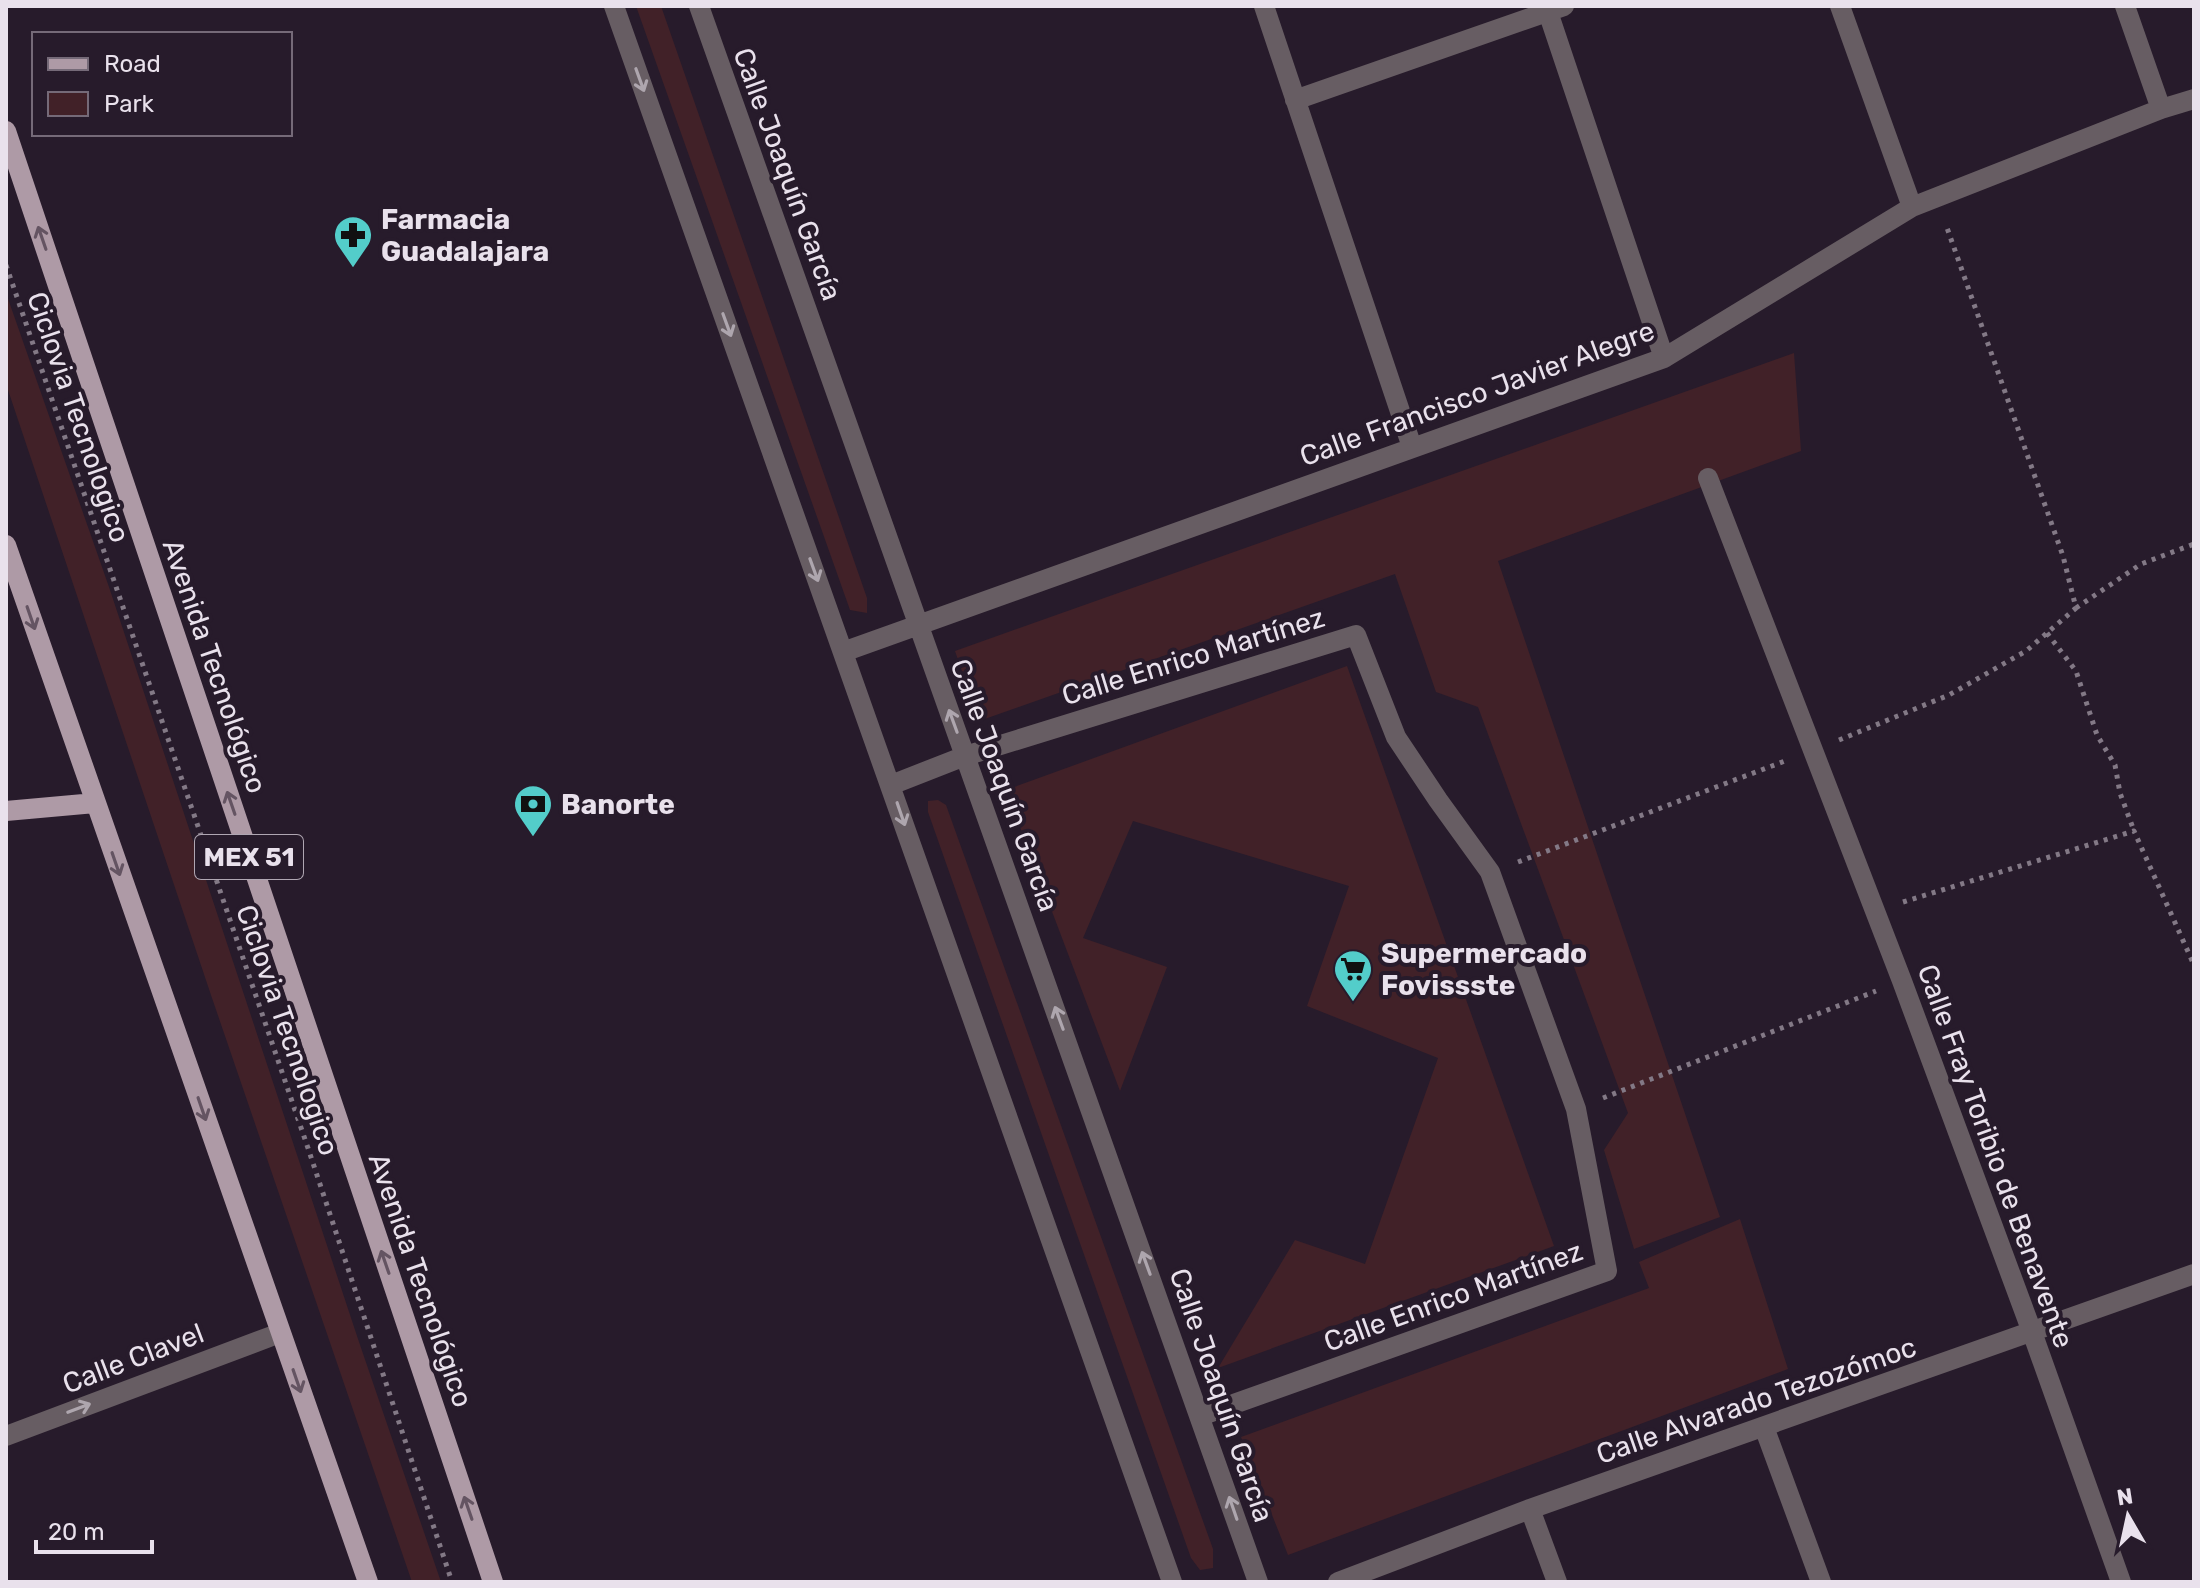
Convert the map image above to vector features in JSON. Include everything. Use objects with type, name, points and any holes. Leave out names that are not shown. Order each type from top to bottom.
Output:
[{"type":"main road","name":"Avenida Tecnológico","points":[[6,131],[493,1582]]},
{"type":"main road","points":[[6,545],[368,1582]]},
{"type":"main road","points":[[6,811],[95,803]]},
{"type":"street","points":[[614,6],[1172,1582]]},
{"type":"street","name":"Calle Joaquín García","points":[[699,6],[1258,1582]]},
{"type":"street","points":[[1264,6],[1412,447]]},
{"type":"street","points":[[1840,6],[1912,207]]},
{"type":"street","points":[[2125,6],[2161,109]]},
{"type":"street","points":[[1295,100],[1552,8],[1664,358]]},
{"type":"street","name":"Calle Francisco Javier Alegre","points":[[843,652],[1664,358],[1912,207],[2161,109],[2194,99]]},
{"type":"street","name":"Calle Fray Toribio de Benavente","points":[[1708,478],[1902,981],[2121,1582]]},
{"type":"street","name":"Calle Enrico Martínez","points":[[891,785],[965,756],[1356,635],[1396,737],[1490,872],[1576,1109],[1607,1271],[1200,1416]]},
{"type":"street","name":"Calle Alvarado Tezozómoc","points":[[1338,1582],[1530,1509],[2194,1274]]},
{"type":"street","name":"Calle Clavel","points":[[6,1436],[280,1333]]},
{"type":"street","points":[[1764,1427],[1821,1582]]},
{"type":"street","points":[[1530,1509],[1557,1582]]},
{"type":"path","points":[[1936,197],[2063,556],[2076,608]]},
{"type":"path","name":"Ciclovia Tecnologico","points":[[6,265],[309,1151],[452,1582]]},
{"type":"path","points":[[1490,872],[1812,751],[1949,695],[2026,651],[2076,608],[2141,564],[2194,544]]},
{"type":"path","points":[[2047,633],[2076,671],[2097,735],[2115,765],[2120,793],[2134,831],[2194,965]]},
{"type":"path","points":[[1875,911],[2134,831]]},
{"type":"path","points":[[1576,1109],[1902,981]]},
{"type":"green space","points":[[636,6],[661,6],[867,598],[867,613],[850,610]]},
{"type":"green space","points":[[6,293],[109,587],[441,1582],[412,1582],[212,998],[6,384]]},
{"type":"green space","points":[[1794,353],[1801,451],[1498,561],[1720,1217],[1634,1249],[1604,1150],[1628,1113],[1478,707],[1436,692],[1395,574],[979,721],[955,651]]},
{"type":"green space","points":[[1347,666],[1554,1246],[1218,1368],[1295,1240],[1365,1264],[1438,1058],[1307,1006],[1349,886],[1133,821],[1083,938],[1167,967],[1120,1091],[1006,790]]},
{"type":"green space","points":[[938,800],[946,805],[1213,1549],[1213,1568],[1200,1570],[1191,1558],[928,812],[928,801]]},
{"type":"green space","points":[[1740,1219],[1788,1369],[1288,1555],[1241,1437],[1649,1288],[1639,1262]]},
{"type":"place","name":"Farmacia Guadalajara","points":[[353,269]]},
{"type":"place","name":"Banorte","points":[[533,838]]},
{"type":"place","name":"Supermercado Fovissste","points":[[1353,1003]]}]
